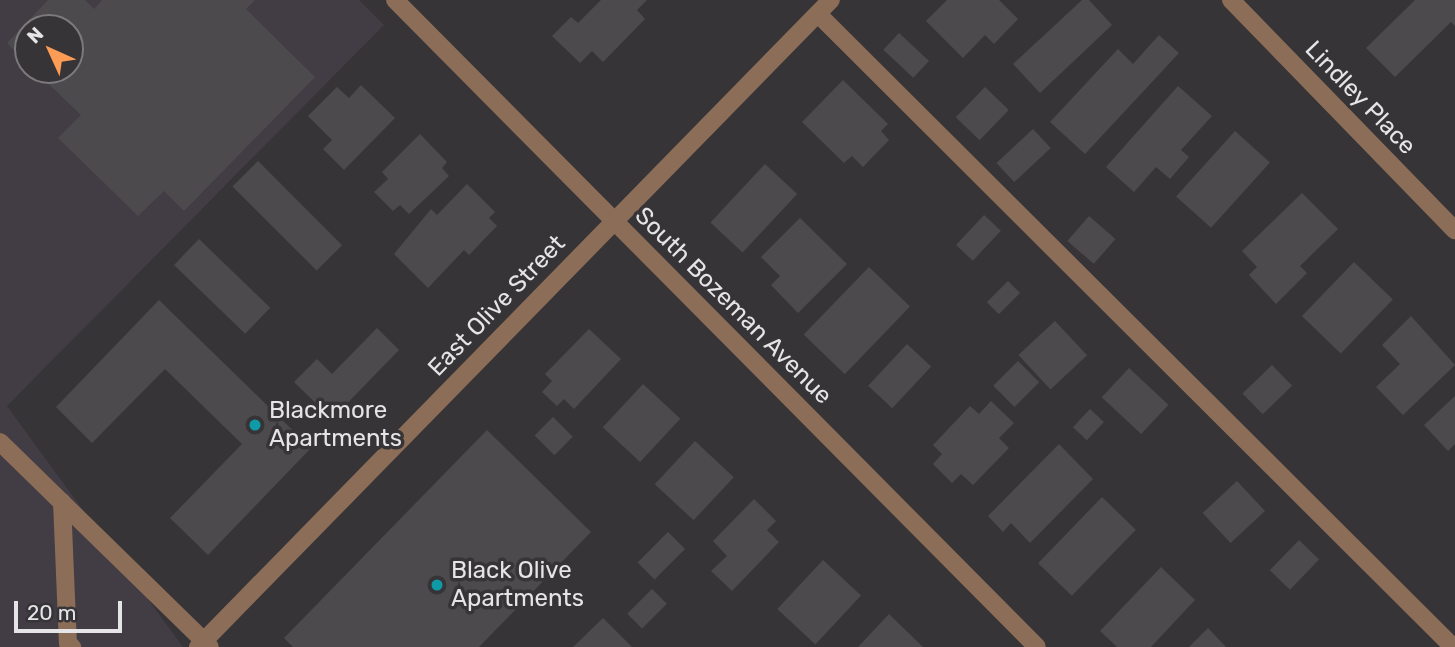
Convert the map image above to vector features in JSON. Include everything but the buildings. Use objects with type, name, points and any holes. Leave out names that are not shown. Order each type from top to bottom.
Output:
[{"type":"street","name":"South Bozeman Avenue","points":[[394,0],[1037,647]]},
{"type":"street","name":"East Olive Street","points":[[204,645],[831,0]]},
{"type":"street","name":"Lindley Place","points":[[1231,0],[1455,230]]},
{"type":"street","points":[[818,14],[1453,647]]},
{"type":"street","points":[[0,442],[204,645]]},
{"type":"street","points":[[62,502],[68,643],[72,647]]},
{"type":"shaded area","points":[[0,0],[359,0],[384,25],[7,406],[183,647],[0,647]]},
{"type":"place","name":"Blackmore Apartments","points":[[255,425]]},
{"type":"place","name":"Black Olive Apartments","points":[[437,585]]}]
